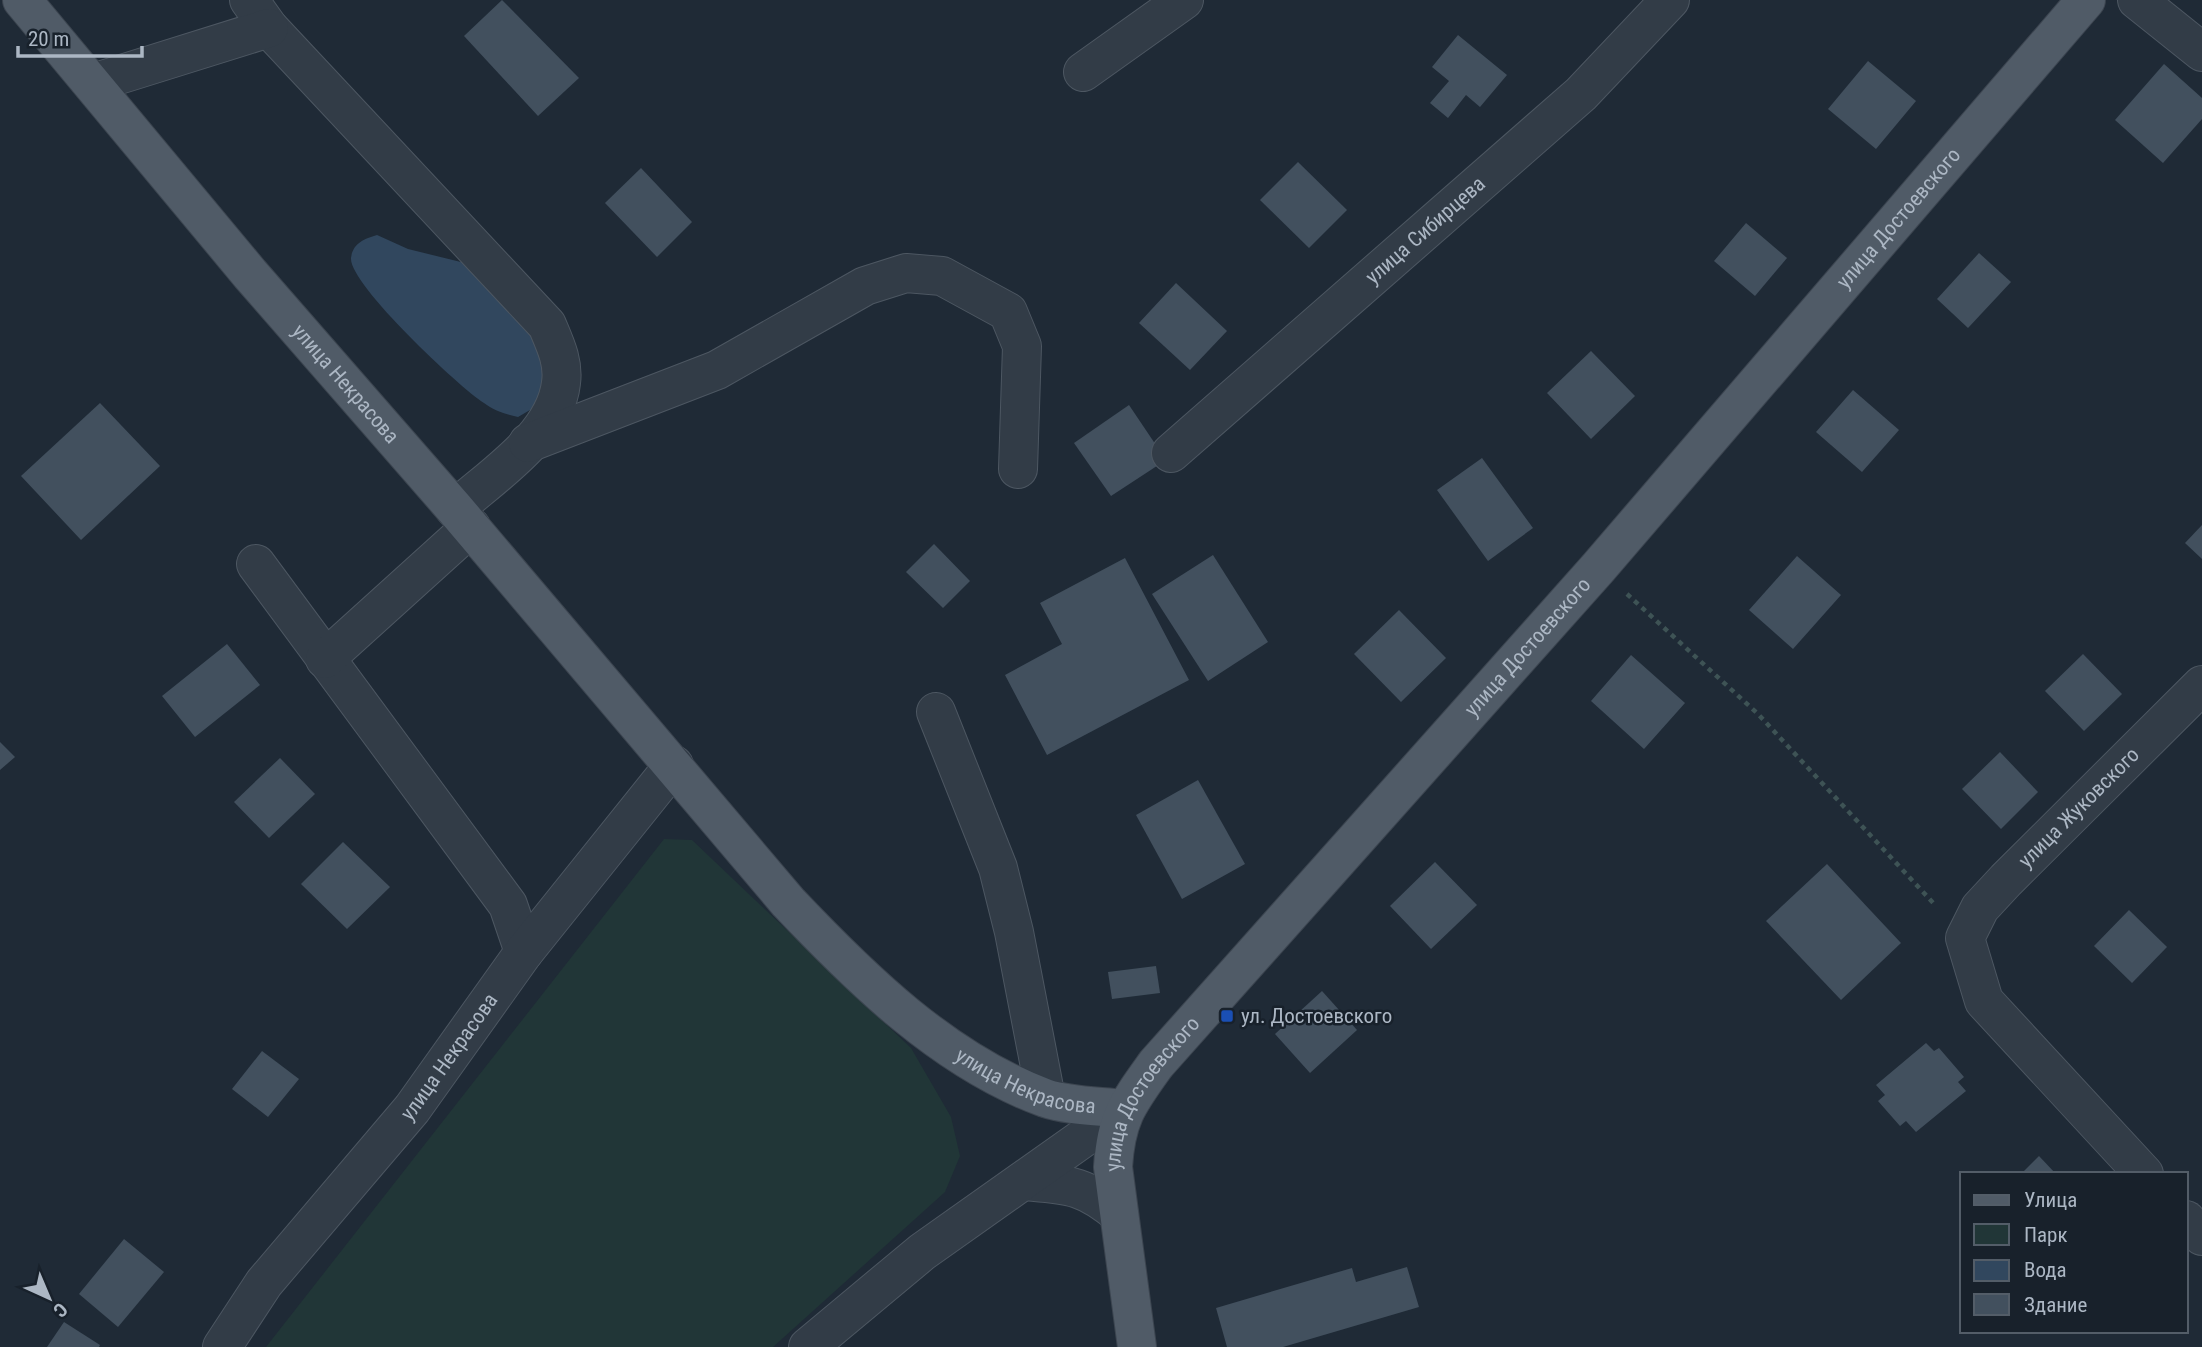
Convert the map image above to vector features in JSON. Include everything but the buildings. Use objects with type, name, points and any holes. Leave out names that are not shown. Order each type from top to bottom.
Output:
[{"type":"main road","name":"улица Некрасова","points":[[22,0],[250,274],[463,518],[788,902],[829,946],[938,1039],[1046,1098],[1124,1109]]},
{"type":"main road","name":"улица Достоевского","points":[[1137,1347],[1113,1167],[1115,1142],[1124,1109],[1156,1064],[1598,568],[2086,0]]},
{"type":"street","points":[[1083,72],[1184,0]]},
{"type":"street","name":"улица Сибирцева","points":[[1171,453],[1571,103],[1670,0]]},
{"type":"street","points":[[2137,0],[2202,52]]},
{"type":"street","points":[[93,83],[259,14],[547,326],[559,355],[562,381],[555,411],[463,518],[325,659]]},
{"type":"street","points":[[528,443],[717,370],[865,286],[906,273],[942,275],[1009,312],[1022,346],[1018,469]]},
{"type":"street","points":[[256,564],[508,905],[524,952]]},
{"type":"street","name":"улица Жуковского","points":[[1965,938],[1980,908],[2006,880],[2202,685]]},
{"type":"street","points":[[936,712],[998,868],[1014,932],[1046,1098]]},
{"type":"street","name":"улица Некрасова","points":[[222,1347],[264,1283],[412,1108],[524,952],[674,765]]},
{"type":"street","points":[[1965,938],[1984,1001],[2142,1172]]},
{"type":"street","points":[[808,1347],[922,1252],[1124,1109]]},
{"type":"street","points":[[1023,1181],[1073,1186],[1095,1194],[1119,1214]]},
{"type":"street","points":[[2188,1222],[2202,1237]]},
{"type":"path","points":[[1598,568],[1759,714],[1965,938]]},
{"type":"green space","points":[[664,839],[692,840],[911,1048],[951,1117],[960,1156],[945,1192],[773,1347],[266,1347]]},
{"type":"water","points":[[377,235],[408,249],[477,266],[549,358],[542,403],[518,417],[492,408],[452,377],[407,334],[367,289],[355,271],[351,258],[357,245]]},
{"type":"place","name":"ул. Достоевского","points":[[1227,1016]]}]
